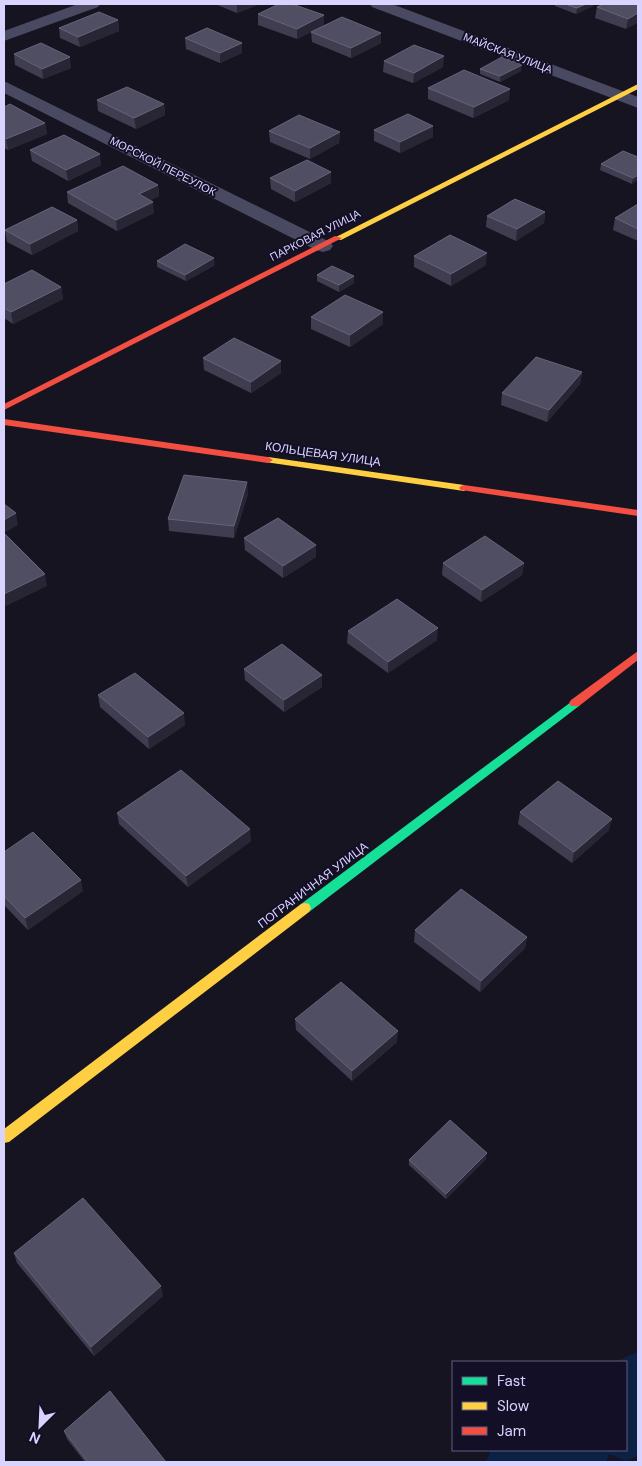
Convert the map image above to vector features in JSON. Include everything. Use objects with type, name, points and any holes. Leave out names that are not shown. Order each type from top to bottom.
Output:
[{"type":"street","points":[[4,36],[92,4]]},
{"type":"street","name":"МАЙСКАЯ УЛИЦА","points":[[378,4],[638,102]]},
{"type":"street","name":"МОРСКОЙ ПЕРЕУЛОК","points":[[4,86],[323,246]]},
{"type":"street","name":"ПАРКОВАЯ УЛИЦА","points":[[4,407],[638,86]]},
{"type":"street","name":"КОЛЬЦЕВАЯ УЛИЦА","points":[[4,422],[638,513]]},
{"type":"street","name":"ПОГРАНИЧНАЯ УЛИЦА","points":[[4,1137],[638,655]]},
{"type":"building","points":[[279,4],[292,4],[324,15],[297,29],[258,14]]},
{"type":"building","points":[[565,4],[586,4],[577,8]]},
{"type":"building","points":[[604,4],[638,4],[638,13],[628,19],[597,7]]},
{"type":"building","points":[[99,12],[118,20],[78,37],[59,28]]},
{"type":"building","points":[[342,17],[381,33],[351,48],[311,32]]},
{"type":"building","points":[[207,28],[242,43],[220,53],[185,38]]},
{"type":"building","points":[[41,43],[70,57],[42,69],[14,54]]},
{"type":"building","points":[[414,45],[444,56],[414,73],[384,61]]},
{"type":"building","points":[[502,57],[522,65],[500,76],[480,69]]},
{"type":"building","points":[[464,70],[510,89],[474,107],[428,88]]},
{"type":"building","points":[[127,87],[164,104],[134,118],[97,100]]},
{"type":"building","points":[[10,104],[45,123],[6,139],[4,138],[4,107]]},
{"type":"building","points":[[408,114],[433,126],[400,142],[374,130]]},
{"type":"building","points":[[299,115],[340,132],[310,148],[269,131]]},
{"type":"building","points":[[64,135],[100,154],[66,170],[30,150]]},
{"type":"building","points":[[623,151],[638,157],[638,175],[633,178],[601,164]]},
{"type":"building","points":[[307,160],[331,172],[295,191],[270,178]]},
{"type":"building","points":[[123,166],[158,185],[139,194],[153,202],[116,220],[67,192]]},
{"type":"building","points":[[515,199],[545,212],[517,229],[487,216]]},
{"type":"building","points":[[638,204],[638,229],[615,218]]},
{"type":"building","points":[[52,207],[77,220],[30,244],[5,230]]},
{"type":"building","points":[[450,235],[487,253],[451,274],[414,256]]},
{"type":"building","points":[[185,244],[214,258],[185,275],[157,261]]},
{"type":"building","points":[[332,266],[354,276],[339,285],[317,275]]},
{"type":"building","points":[[32,270],[61,287],[11,312],[4,308],[4,284]]},
{"type":"building","points":[[345,295],[383,312],[350,335],[311,317]]},
{"type":"building","points":[[234,338],[281,361],[251,382],[203,358]]},
{"type":"building","points":[[536,357],[582,372],[549,410],[502,393]]},
{"type":"building","points":[[184,475],[247,482],[234,526],[168,519]]},
{"type":"building","points":[[4,504],[16,513],[4,520]]},
{"type":"building","points":[[278,518],[316,545],[283,566],[244,538]]},
{"type":"building","points":[[4,535],[45,574],[4,594]]},
{"type":"building","points":[[485,536],[524,563],[482,590],[443,563]]},
{"type":"building","points":[[397,599],[438,628],[388,662],[348,631]]},
{"type":"building","points":[[282,644],[322,675],[284,700],[244,669]]},
{"type":"building","points":[[135,673],[184,713],[148,737],[98,695]]},
{"type":"building","points":[[181,770],[250,829],[186,876],[117,813]]},
{"type":"building","points":[[558,781],[612,819],[574,852],[520,812]]},
{"type":"building","points":[[33,832],[81,880],[25,918],[4,896],[4,852]]},
{"type":"building","points":[[461,889],[527,937],[481,981],[415,930]]},
{"type":"building","points":[[341,982],[398,1031],[352,1071],[295,1019]]},
{"type":"building","points":[[450,1120],[487,1153],[446,1194],[409,1160]]},
{"type":"building","points":[[83,1198],[161,1286],[91,1347],[14,1253]]},
{"type":"building","points":[[110,1391],[166,1462],[88,1462],[64,1431]]},
{"type":"waterway","points":[[627,1409],[638,1403]]},
{"type":"waterway","points":[[538,1462],[557,1451]]},
{"type":"traffic: fast","points":[[305,908],[575,703]]},
{"type":"traffic: slow","points":[[338,238],[638,86]]},
{"type":"traffic: slow","points":[[268,460],[464,488]]},
{"type":"traffic: slow","points":[[4,1137],[305,908]]},
{"type":"traffic: jam","points":[[4,407],[338,238]]},
{"type":"traffic: jam","points":[[4,422],[268,460]]},
{"type":"traffic: jam","points":[[464,488],[638,513]]},
{"type":"traffic: jam","points":[[575,703],[638,655]]}]
